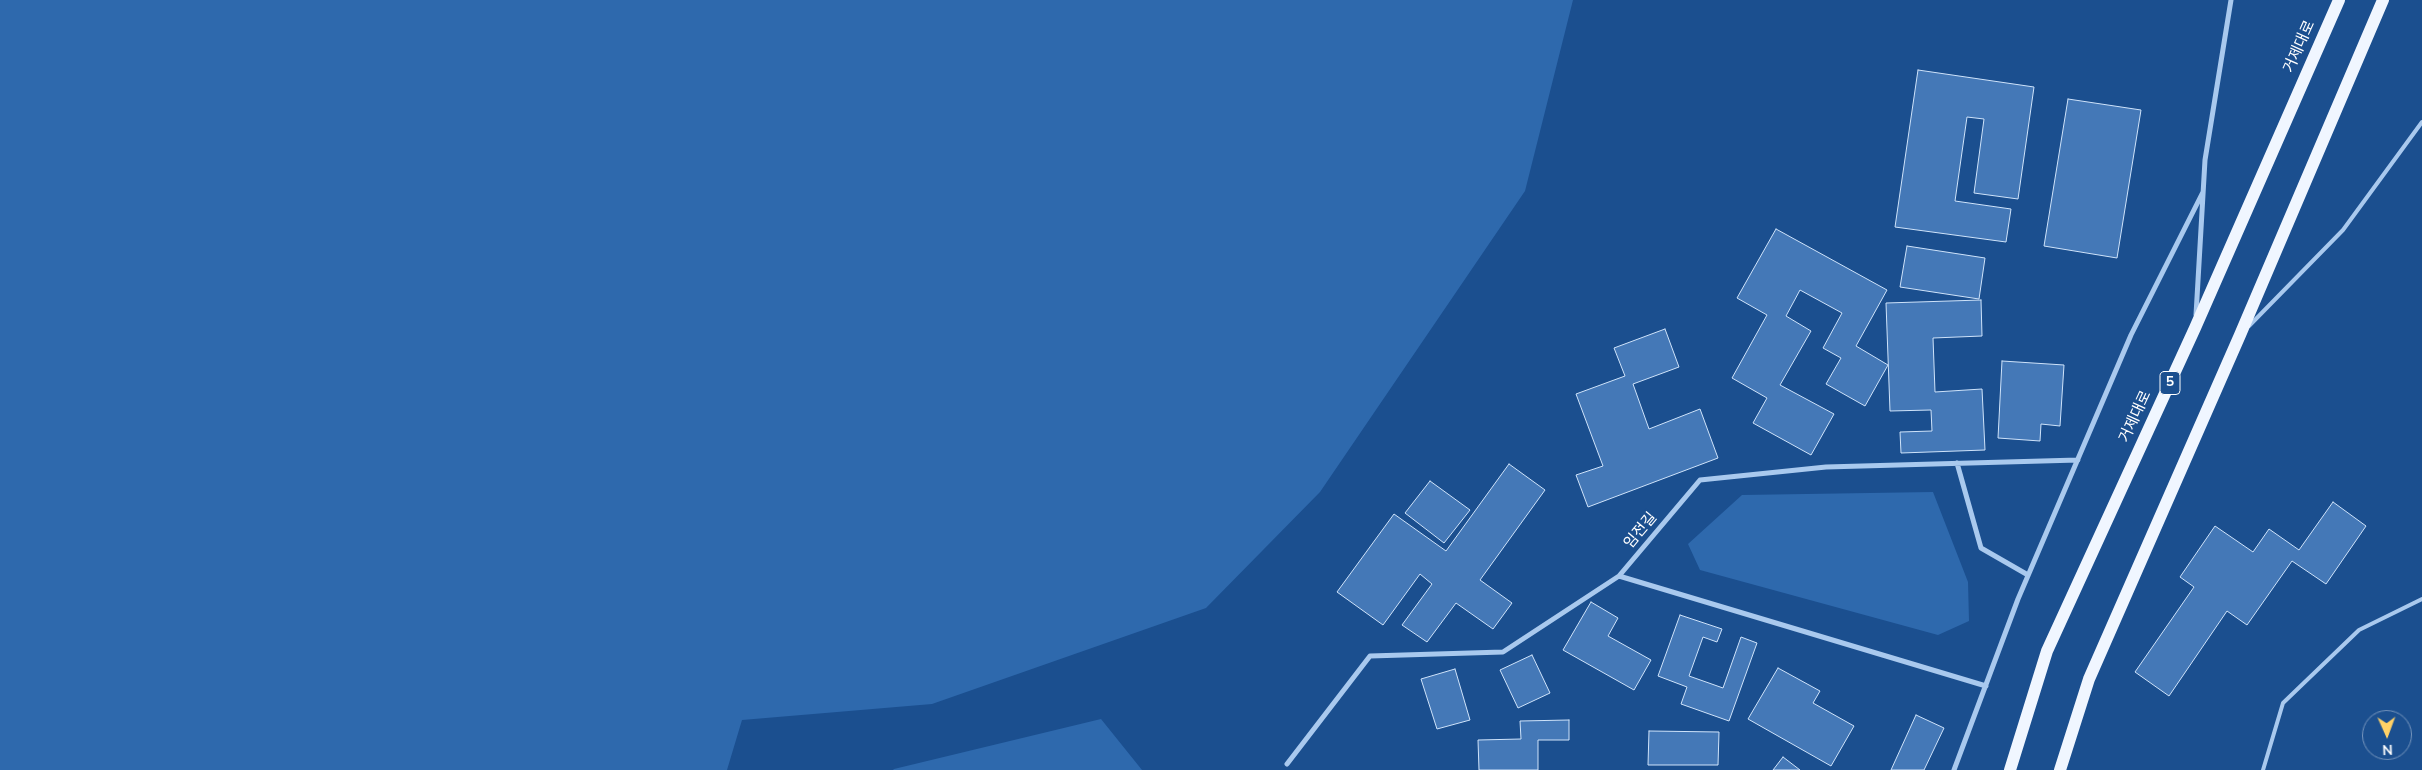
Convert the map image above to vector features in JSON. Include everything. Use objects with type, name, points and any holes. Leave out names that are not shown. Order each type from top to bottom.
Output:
[{"type":"main road","name":"거제대로","points":[[2010,770],[2047,651],[2195,328],[2339,0]]},
{"type":"main road","points":[[2060,770],[2089,679],[2240,335],[2383,0]]},
{"type":"street","points":[[2195,328],[2206,160],[2231,0]]},
{"type":"street","points":[[1954,770],[2028,575],[2131,335],[2203,192]]},
{"type":"street","name":"임전길","points":[[1287,764],[1370,656],[1503,652],[1619,576],[1700,480],[1826,467],[2078,460]]},
{"type":"street","points":[[1957,463],[1981,548],[2028,575]]},
{"type":"street","points":[[1619,576],[1986,686]]},
{"type":"lane","points":[[2240,335],[2343,230],[2422,122]]},
{"type":"lane","points":[[2263,770],[2283,703],[2358,630],[2422,598]]},
{"type":"shaded area","points":[[0,0],[1573,0],[1525,191],[1320,492],[1206,608],[932,704],[742,720],[727,770],[0,770]]},
{"type":"shaded area","points":[[1933,492],[1968,582],[1969,621],[1938,635],[1700,570],[1688,544],[1742,495]]},
{"type":"shaded area","points":[[1101,719],[1142,770],[893,770],[894,769]]},
{"type":"building","points":[[1918,70],[2034,87],[2018,199],[1974,193],[1984,119],[1967,117],[1955,201],[2011,209],[2006,242],[1895,227]]},
{"type":"building","points":[[2068,99],[2141,110],[2117,258],[2044,246]]},
{"type":"building","points":[[1776,229],[1887,290],[1856,346],[1888,365],[1865,406],[1826,384],[1841,358],[1823,348],[1842,313],[1800,290],[1786,316],[1811,331],[1780,385],[1834,414],[1811,455],[1753,423],[1767,398],[1732,378],[1767,315],[1737,298]]},
{"type":"building","points":[[1907,246],[1985,258],[1979,299],[1900,287]]},
{"type":"building","points":[[1981,300],[1982,336],[1933,338],[1935,392],[1982,389],[1985,450],[1901,453],[1900,432],[1932,431],[1931,410],[1890,411],[1886,303]]},
{"type":"building","points":[[1665,329],[1679,367],[1633,384],[1649,429],[1700,409],[1718,458],[1588,507],[1576,475],[1603,466],[1576,394],[1625,376],[1614,348]]},
{"type":"building","points":[[2002,361],[2064,365],[2060,426],[2041,424],[2040,441],[1998,438]]},
{"type":"building","points":[[1509,464],[1545,490],[1480,580],[1512,603],[1493,629],[1456,603],[1427,642],[1402,625],[1432,584],[1420,574],[1383,625],[1337,592],[1394,514],[1446,551]]},
{"type":"building","points":[[1430,481],[1470,510],[1444,543],[1405,513]]},
{"type":"building","points":[[2333,502],[2366,526],[2326,584],[2292,561],[2247,625],[2227,611],[2169,696],[2135,672],[2194,587],[2180,577],[2215,526],[2253,552],[2269,529],[2299,550]]},
{"type":"building","points":[[1591,602],[1618,618],[1608,636],[1651,660],[1634,690],[1563,650]]},
{"type":"building","points":[[1680,615],[1722,629],[1717,642],[1703,637],[1689,676],[1723,688],[1741,637],[1757,643],[1729,721],[1681,704],[1687,687],[1658,676]]},
{"type":"building","points":[[1532,655],[1550,693],[1518,708],[1500,670]]},
{"type":"building","points":[[1778,668],[1820,691],[1813,703],[1854,726],[1831,766],[1748,719]]},
{"type":"building","points":[[1455,669],[1470,720],[1437,729],[1421,679]]},
{"type":"building","points":[[1916,715],[1944,728],[1924,770],[1891,770]]},
{"type":"building","points":[[1569,720],[1569,740],[1538,740],[1538,770],[1479,770],[1478,740],[1521,739],[1520,721]]},
{"type":"building","points":[[1649,731],[1719,732],[1718,765],[1648,765]]},
{"type":"building","points":[[1783,757],[1800,770],[1773,770]]}]
